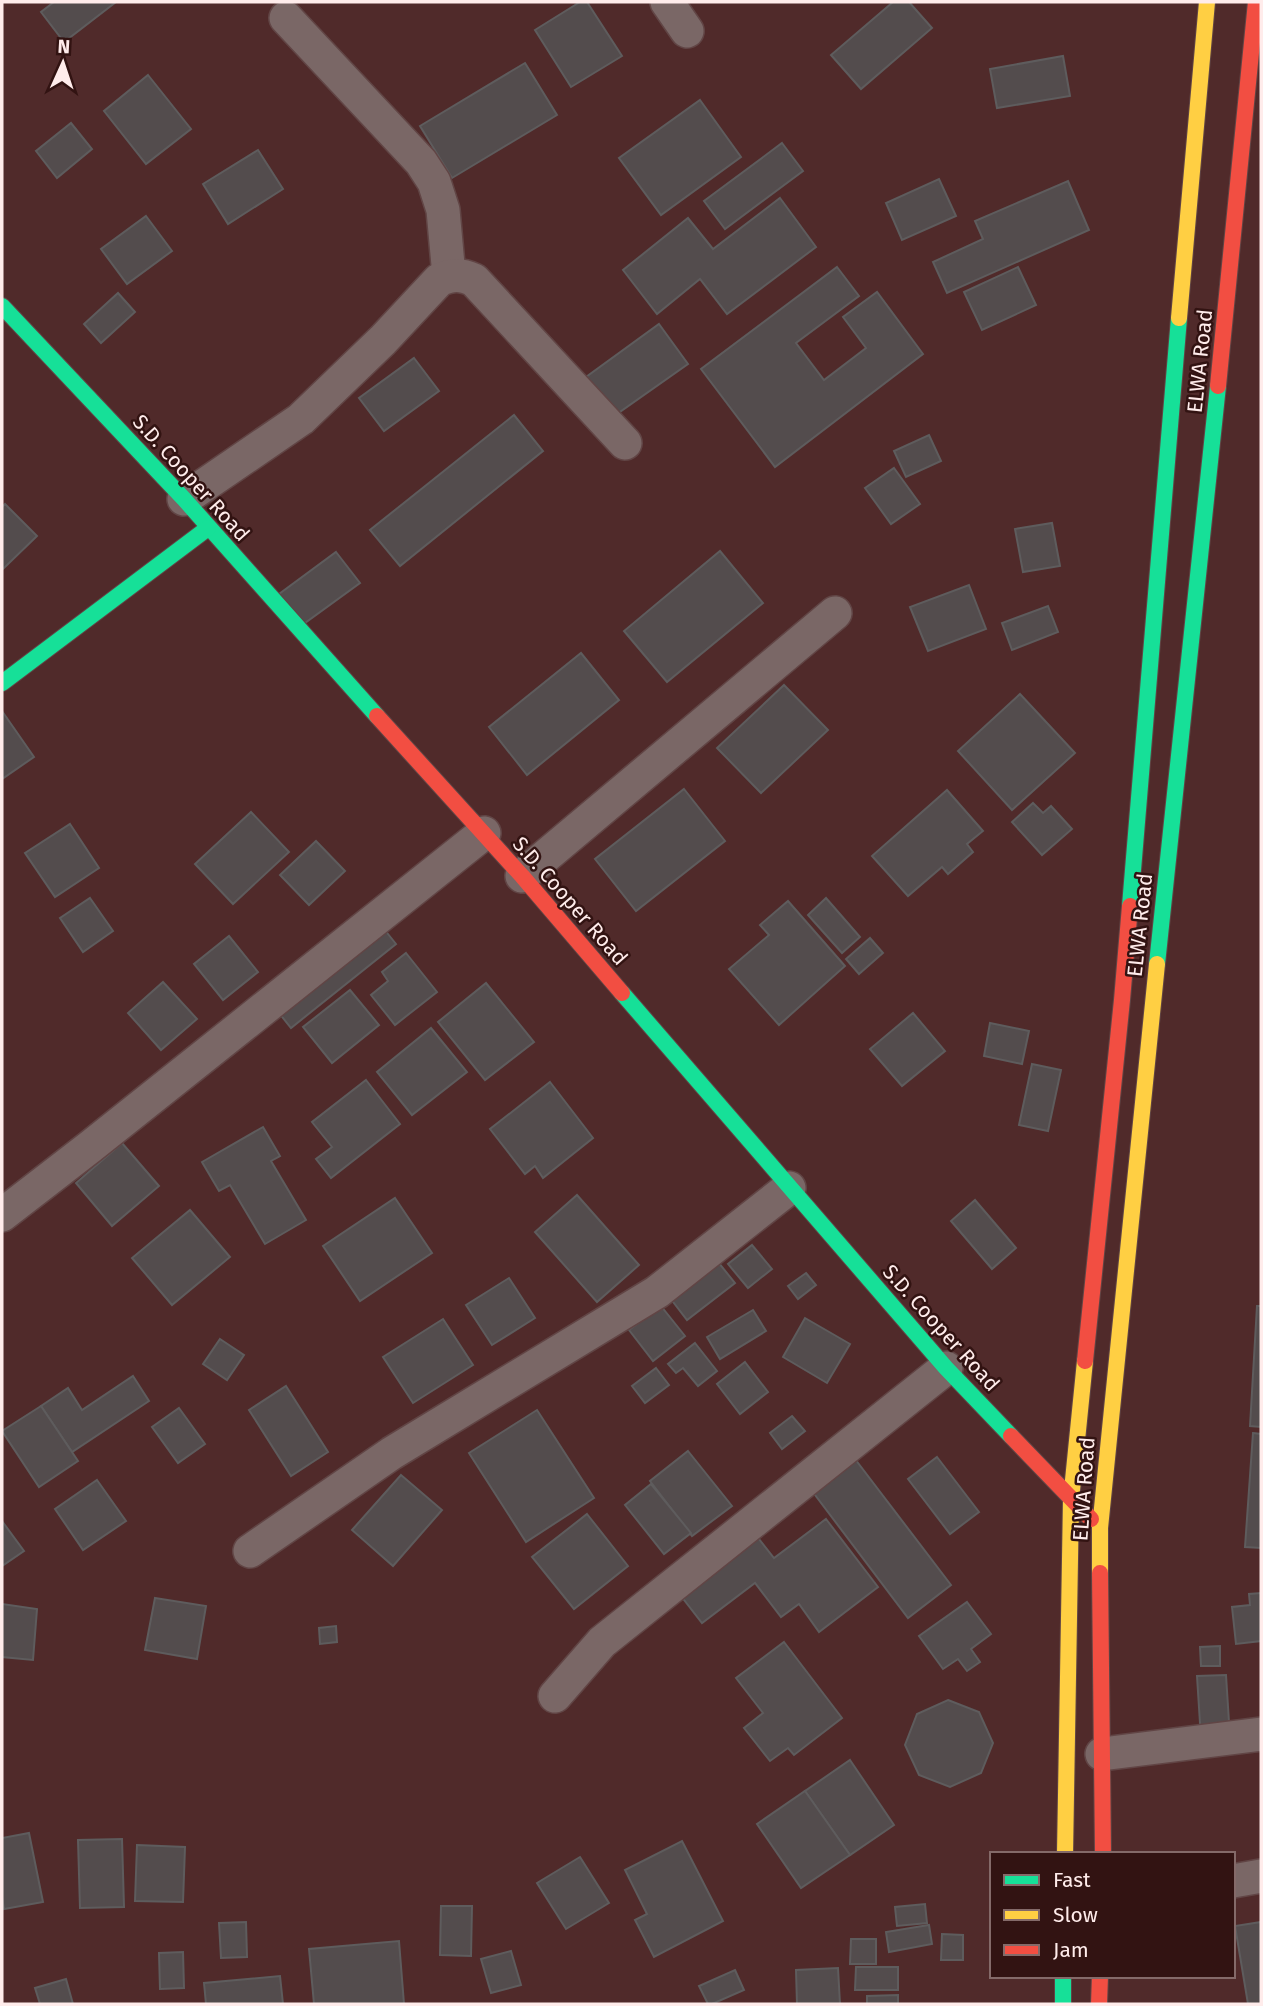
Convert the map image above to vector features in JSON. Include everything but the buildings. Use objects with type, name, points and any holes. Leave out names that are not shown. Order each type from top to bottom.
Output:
[{"type":"main road","name":"ELWA Road","points":[[1065,1852],[1071,1500],[1122,1000],[1207,2]]},
{"type":"main road","name":"ELWA Road","points":[[1103,1852],[1100,1528],[1207,503],[1256,2]]},
{"type":"main road","name":"S.D. Cooper Road","points":[[2,306],[184,499],[484,833],[946,1368],[1100,1528]]},
{"type":"main road","points":[[2,683],[208,528]]},
{"type":"main road","points":[[1063,1978],[1063,2004]]},
{"type":"main road","points":[[1099,2004],[1100,1978]]},
{"type":"street","points":[[667,2],[687,31]]},
{"type":"street","points":[[286,18],[421,162],[434,182],[443,210],[449,276]]},
{"type":"street","points":[[184,499],[301,419],[383,340],[439,280],[449,276],[463,275],[474,280],[625,443]]},
{"type":"street","points":[[522,876],[835,613]]},
{"type":"street","points":[[2,1215],[484,833]]},
{"type":"street","points":[[250,1552],[392,1453],[657,1292],[789,1188]]},
{"type":"street","points":[[555,1696],[601,1642],[946,1368]]},
{"type":"street","points":[[1102,1754],[1261,1734]]},
{"type":"street","points":[[1235,1881],[1261,1876]]},
{"type":"traffic: fast","points":[[2,306],[184,499],[377,716]]},
{"type":"traffic: fast","points":[[1130,906],[1179,318]]},
{"type":"traffic: fast","points":[[1157,964],[1218,386]]},
{"type":"traffic: fast","points":[[2,683],[208,528]]},
{"type":"traffic: fast","points":[[622,993],[946,1368],[1011,1436]]},
{"type":"traffic: fast","points":[[1063,1978],[1063,2004]]},
{"type":"traffic: slow","points":[[1179,318],[1207,2]]},
{"type":"traffic: slow","points":[[1100,1573],[1100,1528],[1157,964]]},
{"type":"traffic: slow","points":[[1065,1852],[1071,1500],[1085,1361]]},
{"type":"traffic: jam","points":[[1218,386],[1256,2]]},
{"type":"traffic: jam","points":[[377,716],[522,876],[622,993]]},
{"type":"traffic: jam","points":[[1085,1361],[1130,906]]},
{"type":"traffic: jam","points":[[1011,1436],[1091,1519]]},
{"type":"traffic: jam","points":[[1100,1573],[1103,1852]]},
{"type":"traffic: jam","points":[[1099,2004],[1100,1978]]}]
